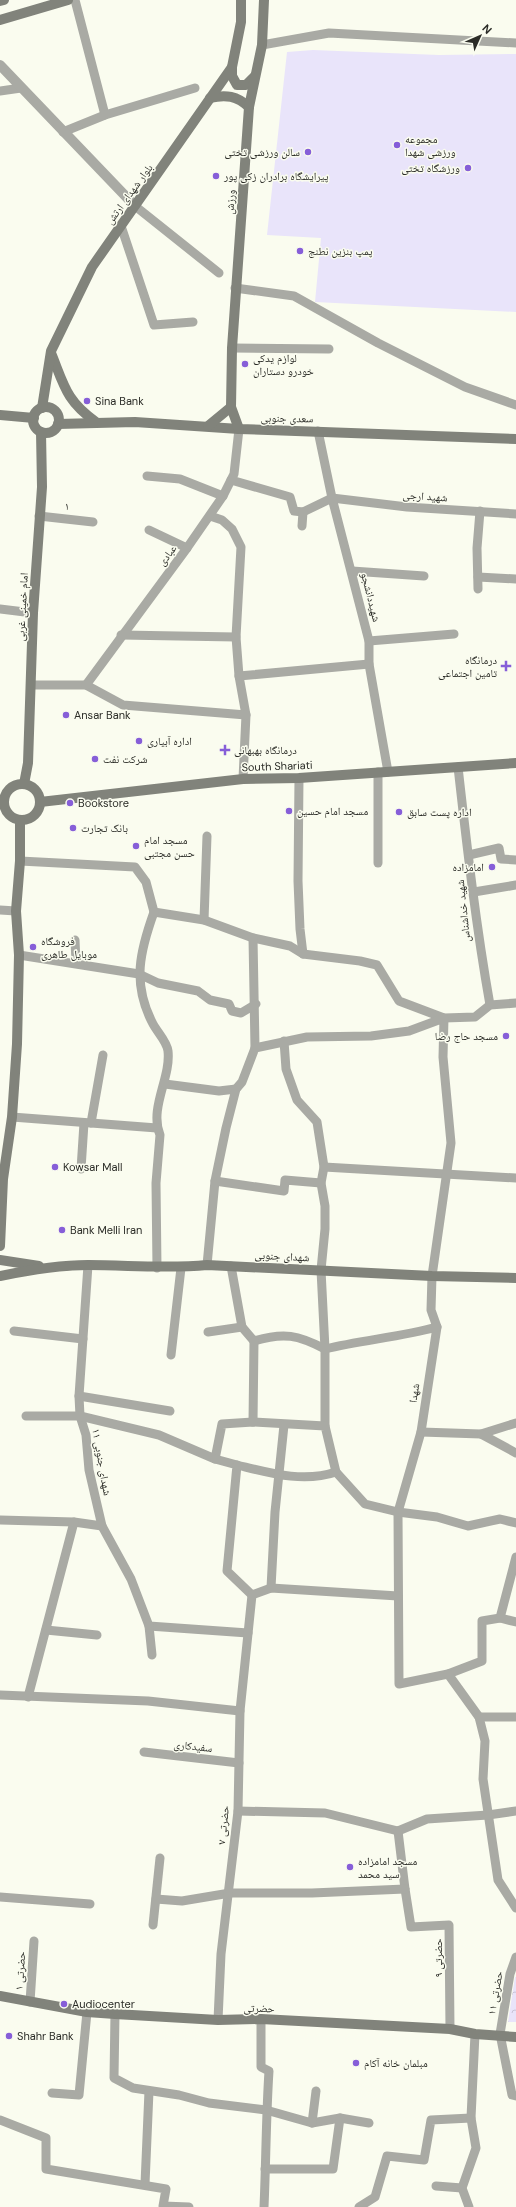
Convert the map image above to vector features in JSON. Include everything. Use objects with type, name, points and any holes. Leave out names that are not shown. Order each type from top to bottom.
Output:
[{"type":"main road","points":[[0,1],[4,0]]},
{"type":"main road","points":[[0,20],[68,0]]},
{"type":"main road","name":"بلوار شهدای ارتش","points":[[42,408],[51,351],[92,267],[168,161],[232,67],[240,22],[241,0]]},
{"type":"main road","name":"ورزش","points":[[239,429],[231,407],[235,288],[249,107],[262,45],[264,0]]},
{"type":"main road","points":[[232,67],[232,76],[237,85],[246,86],[255,76]]},
{"type":"main road","points":[[210,98],[220,95],[231,96],[241,100],[249,107]]},
{"type":"main road","points":[[51,351],[65,391],[80,411],[96,422]]},
{"type":"main road","points":[[208,426],[231,407]]},
{"type":"main road","points":[[42,408],[51,409],[58,415],[58,424],[51,432],[41,432],[35,426],[34,418],[36,413],[42,408]]},
{"type":"main road","points":[[0,415],[34,418]]},
{"type":"main road","name":"سعدی جنوبی","points":[[58,424],[96,422],[208,426],[239,429],[516,439]]},
{"type":"main road","name":"امام خمینی غربی","points":[[24,784],[28,763],[33,613],[42,487],[41,432]]},
{"type":"main road","name":"South Shariati","points":[[40,802],[243,779],[299,778],[516,763]]},
{"type":"main road","points":[[24,784],[34,788],[39,795],[40,802],[34,816],[20,820],[8,813],[3,797],[13,786],[24,784]]},
{"type":"main road","points":[[0,1246],[2,1179],[12,1117],[19,954],[16,911],[20,861],[20,820]]},
{"type":"main road","name":"شهدای جنوبی","points":[[0,1260],[47,1267]]},
{"type":"main road","name":"شهدای جنوبی","points":[[0,1276],[47,1267],[88,1265],[181,1268],[207,1265],[432,1276],[516,1278]]},
{"type":"main road","name":"حضرتی","points":[[1,1997],[87,2012],[218,2020],[261,2019],[450,2029],[475,2034],[500,2034],[516,2037]]},
{"type":"street","points":[[75,0],[105,115]]},
{"type":"street","points":[[262,45],[328,33],[516,43]]},
{"type":"street","points":[[0,65],[135,206],[219,274]]},
{"type":"street","points":[[0,91],[21,88]]},
{"type":"street","points":[[63,132],[105,115],[195,88]]},
{"type":"street","points":[[121,226],[154,325],[193,322]]},
{"type":"street","points":[[235,288],[294,296],[378,343],[466,387],[516,405]]},
{"type":"street","points":[[232,348],[329,349]]},
{"type":"street","name":"عبادی","points":[[86,684],[187,548],[223,496],[234,474],[239,429]]},
{"type":"street","name":"شهیددانشجو","points":[[318,431],[332,498],[369,641],[369,664],[383,772],[378,863]]},
{"type":"street","points":[[147,476],[180,479],[223,496]]},
{"type":"street","points":[[231,480],[290,496],[294,511],[303,512],[332,498]]},
{"type":"street","name":"شهید ارجی","points":[[332,498],[407,507],[516,514]]},
{"type":"street","points":[[478,589],[480,511]]},
{"type":"street","points":[[302,526],[303,512]]},
{"type":"street","name":"۱","points":[[39,516],[93,522]]},
{"type":"street","points":[[210,516],[222,520],[232,529],[241,547],[236,637],[239,676],[246,715],[243,779]]},
{"type":"street","points":[[149,530],[187,548]]},
{"type":"street","points":[[352,571],[424,576]]},
{"type":"street","points":[[478,577],[516,579]]},
{"type":"street","points":[[0,609],[33,613]]},
{"type":"street","points":[[369,641],[454,634]]},
{"type":"street","points":[[121,635],[236,637]]},
{"type":"street","points":[[239,676],[369,664]]},
{"type":"street","points":[[31,686],[86,684],[123,705],[246,715]]},
{"type":"street","name":"شهید خداشناس","points":[[458,767],[474,892],[477,932],[490,1005]]},
{"type":"street","points":[[299,778],[298,881],[300,929],[303,954]]},
{"type":"street","points":[[204,920],[207,836]]},
{"type":"street","points":[[469,855],[499,848],[502,859],[516,860]]},
{"type":"street","points":[[20,861],[135,867],[146,882],[154,912],[146,934],[138,974],[142,999],[152,1022],[168,1049],[169,1066],[157,1114],[157,1128],[160,1135],[156,1183],[157,1268]]},
{"type":"street","points":[[474,892],[516,885]]},
{"type":"street","points":[[0,910],[16,911]]},
{"type":"street","points":[[154,912],[204,920],[253,938],[290,946],[303,954],[360,961],[377,965],[399,1001],[444,1018]]},
{"type":"street","points":[[207,1265],[215,1181],[226,1128],[236,1089],[242,1082],[255,1048],[256,1004],[253,938]]},
{"type":"street","points":[[75,940],[76,963]]},
{"type":"street","points":[[19,954],[138,974],[158,983],[198,991],[210,1000],[229,1004],[232,1011],[241,1013],[256,1004]]},
{"type":"street","points":[[255,1048],[307,1037],[371,1036],[409,1031],[444,1018],[475,1017],[490,1005],[516,1003]]},
{"type":"street","name":"شهدا","points":[[444,1018],[443,1057],[451,1143],[432,1276],[431,1310],[437,1327],[421,1432],[398,1512],[398,1596],[400,1684],[448,1674]]},
{"type":"street","points":[[284,1041],[286,1069],[297,1100],[317,1122],[324,1167],[320,1183],[325,1206],[321,1270],[325,1349],[325,1426],[336,1472],[365,1504],[398,1512],[437,1517],[468,1526],[500,1519],[516,1523]]},
{"type":"street","points":[[81,1169],[88,1123],[104,1054]]},
{"type":"street","points":[[164,1084],[219,1091],[236,1089]]},
{"type":"street","points":[[12,1117],[157,1128]]},
{"type":"street","points":[[324,1167],[516,1178]]},
{"type":"street","points":[[215,1181],[284,1191],[285,1180],[320,1183]]},
{"type":"street","name":"۱۱ شهدای جنوبی","points":[[88,1265],[78,1396],[80,1416],[86,1436],[89,1470],[102,1526],[131,1579],[149,1626],[152,1656]]},
{"type":"street","points":[[231,1266],[242,1327],[254,1341],[252,1422]]},
{"type":"street","points":[[171,1355],[181,1268]]},
{"type":"street","points":[[208,1332],[242,1327]]},
{"type":"street","points":[[254,1341],[275,1335],[295,1336],[305,1338],[325,1349],[363,1340],[406,1335],[437,1327]]},
{"type":"street","points":[[14,1331],[82,1339]]},
{"type":"street","points":[[78,1396],[170,1411]]},
{"type":"street","points":[[26,1416],[80,1416],[159,1435],[215,1459],[280,1475],[319,1478],[336,1472]]},
{"type":"street","points":[[215,1459],[222,1424],[252,1422],[284,1425],[325,1426]]},
{"type":"street","points":[[421,1432],[481,1434],[516,1423]]},
{"type":"street","points":[[271,1588],[275,1512],[284,1425]]},
{"type":"street","points":[[481,1434],[516,1453]]},
{"type":"street","points":[[237,1465],[227,1571],[252,1595],[271,1588],[398,1596]]},
{"type":"street","points":[[0,1520],[74,1522],[102,1526]]},
{"type":"street","points":[[28,1697],[74,1522]]},
{"type":"street","points":[[500,1618],[516,1557]]},
{"type":"street","name":"حضرتی ۷","points":[[218,2020],[221,1954],[230,1893],[238,1812],[240,1711],[252,1595]]},
{"type":"street","points":[[516,1622],[500,1618],[482,1621],[482,1661],[448,1674],[479,1717],[485,1741],[483,1779],[498,1880],[516,1908]]},
{"type":"street","points":[[149,1626],[248,1633]]},
{"type":"street","points":[[46,1630],[97,1635]]},
{"type":"street","points":[[0,1695],[148,1701],[240,1711]]},
{"type":"street","points":[[479,1717],[516,1717]]},
{"type":"street","name":"سفیدکاری","points":[[144,1752],[239,1763]]},
{"type":"street","points":[[238,1812],[325,1813],[398,1831],[427,1819],[488,1816],[516,1811]]},
{"type":"street","name":"حضرتی ۹","points":[[398,1831],[404,1889],[411,1927],[449,1926],[450,2029]]},
{"type":"street","points":[[153,1925],[160,1858]]},
{"type":"street","points":[[156,1899],[182,1901],[230,1893],[312,1893],[404,1889]]},
{"type":"street","points":[[0,1897],[90,1904]]},
{"type":"street","name":"حضرتی ۱","points":[[30,2002],[34,1941]]},
{"type":"street","name":"حضرتی ۱۱","points":[[500,2034],[516,1957]]},
{"type":"street","points":[[52,2093],[79,2095],[87,2012]]},
{"type":"street","points":[[115,2014],[114,2078],[133,2088],[179,2095],[209,2103],[266,2110],[312,2123],[340,2118],[369,2123]]},
{"type":"street","points":[[261,2019],[261,2066],[269,2071],[266,2110],[267,2147],[264,2207]]},
{"type":"street","points":[[473,2207],[469,2207],[462,2188],[476,2148],[471,2118],[475,2034]]},
{"type":"street","points":[[500,2034],[512,2095],[516,2096]]},
{"type":"street","points":[[145,2184],[149,2091]]},
{"type":"street","points":[[312,2123],[316,2091]]},
{"type":"street","points":[[265,2169],[333,2170],[340,2118]]},
{"type":"street","points":[[359,2207],[375,2197],[387,2156],[424,2160],[431,2120],[471,2118]]},
{"type":"street","points":[[0,2120],[46,2138],[46,2169],[145,2184],[166,2189],[163,2206],[189,2207]]},
{"type":"street","points":[[436,2186],[462,2188]]},
{"type":"green space","name":"مجموعه ورزشی شهدا","points":[[313,50],[439,55],[516,54],[516,312],[315,302],[321,238],[267,235],[287,52]]},
{"type":"green space","points":[[515,1977],[516,2022],[508,2022]]},
{"type":"place","name":"مجموعه ورزشی شهدا","points":[[397,145]]},
{"type":"place","name":"سالن ورزشی تختی","points":[[308,152]]},
{"type":"place","name":"ورزشگاه تختی","points":[[468,168]]},
{"type":"place","name":"پیرایشگاه برادران زکی پور","points":[[216,176]]},
{"type":"place","name":"پمپ بنزین نطنج","points":[[300,251]]},
{"type":"place","name":"لوازم یدکی خودرو دستاران","points":[[245,364]]},
{"type":"place","name":"Sina Bank","points":[[87,401]]},
{"type":"place","name":"درمانگاه تامین اجتماعی","points":[[506,666]]},
{"type":"place","name":"Ansar Bank","points":[[66,715]]},
{"type":"place","name":"اداره آبیاری","points":[[139,741]]},
{"type":"place","name":"درمانگاه بهبهانی","points":[[225,750]]},
{"type":"place","name":"شرکت نفت","points":[[95,759]]},
{"type":"place","name":"Bookstore","points":[[70,803]]},
{"type":"place","name":"مسجد امام حسین","points":[[289,811]]},
{"type":"place","name":"اداره پست سابق","points":[[399,812]]},
{"type":"place","name":"بانک تجارت","points":[[73,828]]},
{"type":"place","name":"مسجد امام حسن مجتبی","points":[[136,846]]},
{"type":"place","name":"امامزاده","points":[[492,867]]},
{"type":"place","name":"فروشگاه موبایل طاهری","points":[[33,947]]},
{"type":"place","name":"مسجد حاج رضا","points":[[506,1036]]},
{"type":"place","name":"Kowsar Mall","points":[[55,1167]]},
{"type":"place","name":"Bank Melli Iran","points":[[62,1230]]},
{"type":"place","name":"مسجد امامزاده سید محمد","points":[[350,1867]]},
{"type":"place","name":"Audiocenter","points":[[64,2004]]},
{"type":"place","name":"Shahr Bank","points":[[9,2036]]},
{"type":"place","name":"مبلمان خانه آکام","points":[[356,2063]]}]
